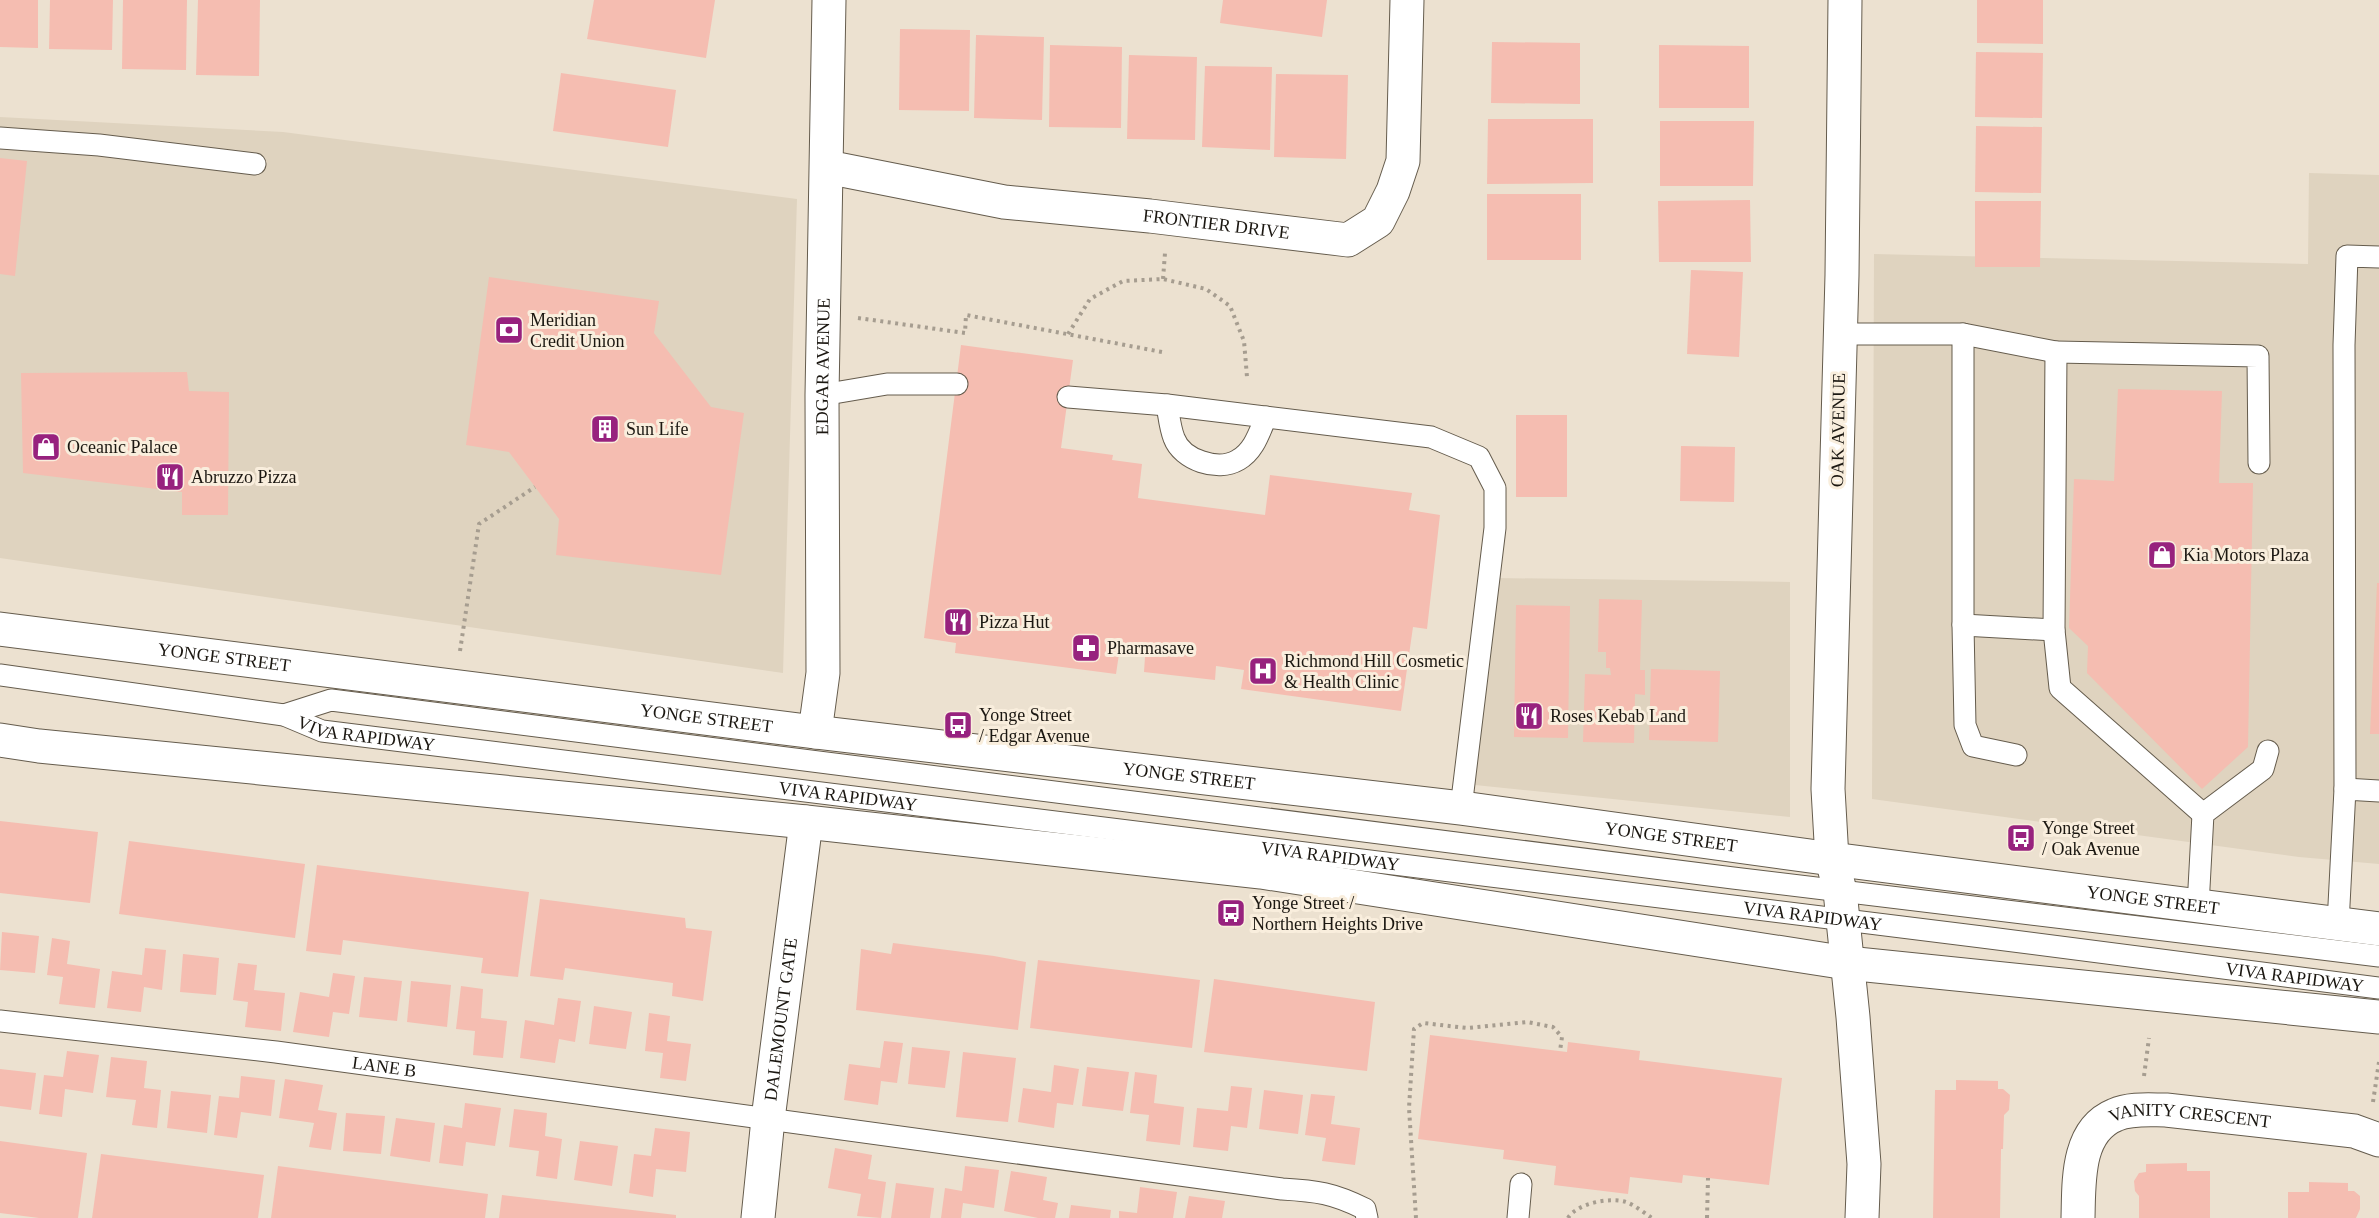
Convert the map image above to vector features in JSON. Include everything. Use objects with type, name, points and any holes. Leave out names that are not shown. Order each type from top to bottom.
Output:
[{"type":"main road","name":"EDGAR AVENUE","points":[[815,732],[823,673],[822,395],[829,0]]},
{"type":"main road","name":"FRONTIER DRIVE","points":[[827,167],[1004,202],[1150,216],[1348,240],[1378,221],[1393,192],[1403,161],[1407,0]]},
{"type":"main road","name":"OAK AVENUE","points":[[1845,0],[1840,334],[1828,789],[1832,859],[1841,906],[1847,963],[1864,1164],[1862,1218]]},
{"type":"main road","name":"YONGE STREET","points":[[0,629],[815,732],[1461,808],[1832,859],[2379,929]]},
{"type":"main road","points":[[0,740],[806,822],[1261,873],[1847,963],[2379,1017]]},
{"type":"main road","name":"DALEMOUNT GATE","points":[[758,1218],[768,1119],[806,822]]},
{"type":"main road","name":"VANITY CRESCENT","points":[[2078,1218],[2079,1184],[2085,1147],[2096,1128],[2115,1114],[2166,1110],[2354,1131],[2379,1140]]},
{"type":"lane","points":[[0,138],[99,145],[255,164]]},
{"type":"lane","points":[[2338,924],[2345,789],[2344,345],[2347,256],[2379,257]]},
{"type":"lane","points":[[1840,334],[1963,334],[2056,352],[2258,357],[2259,463]]},
{"type":"lane","points":[[1963,334],[1965,725],[1973,746],[2016,755]]},
{"type":"lane","points":[[2056,352],[2054,630],[2060,688],[2203,814]]},
{"type":"lane","points":[[822,395],[887,384],[957,384]]},
{"type":"lane","points":[[1068,397],[1167,405],[1431,437],[1479,457],[1495,488],[1495,528],[1461,808]]},
{"type":"lane","points":[[1167,405],[1174,440],[1190,457],[1215,466],[1238,461],[1254,447],[1266,417]]},
{"type":"lane","points":[[1963,625],[2054,630]]},
{"type":"lane","name":"VIVA RAPIDWAY","points":[[0,675],[284,715],[322,731],[1841,906],[2379,956]]},
{"type":"lane","name":"VIVA RAPIDWAY","points":[[284,715],[331,700],[1841,906],[1982,937],[2379,988]]},
{"type":"lane","points":[[2203,814],[2263,769],[2268,751]]},
{"type":"lane","points":[[2345,789],[2379,791]]},
{"type":"lane","points":[[2198,906],[2203,814]]},
{"type":"lane","name":"LANE B","points":[[0,1021],[276,1052],[1282,1189],[1319,1191],[1343,1198],[1365,1209],[1367,1218]]},
{"type":"lane","points":[[1518,1218],[1521,1184]]},
{"type":"path","points":[[1068,334],[1090,299],[1123,281],[1163,279],[1195,286],[1206,289],[1230,306],[1244,341],[1247,377]]},
{"type":"path","points":[[823,314],[965,333],[966,315],[1162,352]]},
{"type":"path","points":[[460,651],[479,524],[535,487]]},
{"type":"path","points":[[1416,1218],[1409,1108],[1414,1029],[1423,1023],[1467,1028],[1527,1022],[1553,1027],[1562,1037],[1560,1051]]},
{"type":"path","points":[[2143,1086],[2149,1038]]},
{"type":"path","points":[[2373,1105],[2379,1062]]},
{"type":"path","points":[[1707,1218],[1708,1178]]},
{"type":"path","points":[[1568,1218],[1570,1214],[1593,1201],[1626,1202],[1652,1218]]},
{"type":"shaded area","points":[[0,117],[283,132],[797,199],[783,673],[0,558]]},
{"type":"shaded area","points":[[2309,173],[2379,175],[2379,864],[2299,857],[1872,799],[1874,254],[2308,264]]},
{"type":"shaded area","points":[[1497,578],[1790,582],[1790,817],[1475,785]]},
{"type":"building","points":[[0,0],[38,0],[38,48],[0,47]]},
{"type":"building","points":[[50,0],[113,0],[112,50],[49,49]]},
{"type":"building","points":[[123,0],[187,0],[186,70],[122,69]]},
{"type":"building","points":[[198,0],[260,0],[259,76],[196,75]]},
{"type":"building","points":[[594,0],[715,0],[706,58],[587,39]]},
{"type":"building","points":[[1223,0],[1327,0],[1322,37],[1220,23]]},
{"type":"building","points":[[1977,0],[2043,0],[2043,44],[1977,43]]},
{"type":"building","points":[[900,29],[970,30],[969,111],[899,110]]},
{"type":"building","points":[[976,35],[1044,37],[1042,120],[974,118]]},
{"type":"building","points":[[1492,42],[1580,43],[1580,104],[1491,103]]},
{"type":"building","points":[[1050,45],[1122,47],[1121,128],[1049,127]]},
{"type":"building","points":[[1659,45],[1749,46],[1749,108],[1659,108]]},
{"type":"building","points":[[1976,52],[2043,53],[2042,118],[1975,117]]},
{"type":"building","points":[[1129,55],[1197,57],[1195,140],[1127,139]]},
{"type":"building","points":[[1205,66],[1272,67],[1270,150],[1202,147]]},
{"type":"building","points":[[561,73],[676,90],[668,147],[553,131]]},
{"type":"building","points":[[1276,74],[1348,75],[1346,159],[1274,157]]},
{"type":"building","points":[[1488,119],[1593,119],[1593,183],[1487,184]]},
{"type":"building","points":[[1660,121],[1754,121],[1753,186],[1660,186]]},
{"type":"building","points":[[1976,126],[2042,127],[2041,193],[1975,192]]},
{"type":"building","points":[[0,158],[27,161],[15,276],[0,274]]},
{"type":"building","points":[[1487,194],[1581,194],[1581,260],[1487,260]]},
{"type":"building","points":[[1750,200],[1751,262],[1659,262],[1658,201]]},
{"type":"building","points":[[1975,201],[2041,201],[2040,267],[1975,267]]},
{"type":"building","points":[[1691,270],[1743,272],[1739,357],[1687,354]]},
{"type":"building","name":"Sun Life","points":[[489,277],[659,301],[654,333],[711,407],[744,413],[721,575],[556,555],[559,519],[509,452],[466,445]]},
{"type":"building","points":[[961,345],[1073,360],[1061,448],[1113,455],[1112,460],[1142,464],[1138,498],[1265,515],[1270,475],[1412,493],[1409,510],[1440,515],[1427,629],[1413,627],[1401,711],[1241,689],[1244,670],[1216,666],[1215,680],[1144,672],[1145,657],[1119,654],[1116,674],[955,653],[956,643],[924,638]]},
{"type":"building","points":[[187,372],[189,391],[229,392],[228,515],[182,515],[182,492],[23,473],[21,373]]},
{"type":"building","name":"Kia Motors Plaza","points":[[2118,389],[2222,391],[2219,483],[2253,483],[2248,747],[2202,789],[2087,673],[2088,646],[2069,628],[2074,479],[2114,481]]},
{"type":"building","points":[[1516,415],[1567,415],[1567,497],[1516,497]]},
{"type":"building","points":[[1681,446],[1735,447],[1734,502],[1680,501]]},
{"type":"building","points":[[2377,583],[2379,583],[2379,734],[2370,734]]},
{"type":"building","points":[[1599,599],[1642,600],[1640,670],[1645,670],[1645,695],[1635,694],[1634,743],[1583,742],[1585,674],[1611,675],[1610,668],[1606,668],[1606,652],[1598,652]]},
{"type":"building","points":[[1516,605],[1570,606],[1568,738],[1514,737]]},
{"type":"building","points":[[1651,669],[1720,671],[1718,742],[1649,740]]},
{"type":"building","points":[[0,821],[98,832],[90,903],[0,893]]},
{"type":"building","points":[[129,841],[305,864],[295,938],[119,914]]},
{"type":"building","points":[[317,865],[529,892],[518,977],[481,973],[483,958],[343,940],[341,955],[306,951]]},
{"type":"building","points":[[540,899],[685,918],[686,928],[712,931],[703,1001],[672,996],[673,983],[565,968],[563,980],[530,976]]},
{"type":"building","points":[[2,932],[39,936],[35,973],[0,970]]},
{"type":"building","points":[[52,938],[70,941],[67,964],[100,969],[95,1008],[59,1004],[63,977],[47,975]]},
{"type":"building","points":[[893,943],[1026,962],[1018,1030],[856,1010],[861,949],[891,954]]},
{"type":"building","points":[[145,948],[166,950],[162,990],[144,987],[141,1012],[107,1008],[112,971],[142,975]]},
{"type":"building","points":[[183,954],[219,958],[216,995],[180,992]]},
{"type":"building","points":[[1038,960],[1200,980],[1192,1048],[1030,1028]]},
{"type":"building","points":[[238,963],[257,965],[254,990],[285,993],[281,1031],[245,1027],[248,1002],[233,1000]]},
{"type":"building","points":[[333,973],[355,976],[349,1014],[333,1012],[329,1037],[293,1032],[300,992],[329,997]]},
{"type":"building","points":[[364,977],[402,981],[397,1021],[359,1017]]},
{"type":"building","points":[[1214,979],[1375,1002],[1367,1071],[1204,1052]]},
{"type":"building","points":[[411,981],[451,985],[447,1027],[407,1022]]},
{"type":"building","points":[[461,986],[483,989],[481,1018],[507,1021],[503,1058],[473,1055],[475,1031],[456,1029]]},
{"type":"building","points":[[558,998],[581,1001],[575,1042],[559,1039],[555,1063],[520,1058],[525,1020],[554,1025]]},
{"type":"building","points":[[594,1006],[632,1012],[626,1049],[589,1044]]},
{"type":"building","points":[[649,1013],[670,1016],[667,1041],[691,1044],[686,1081],[660,1078],[663,1053],[645,1051]]},
{"type":"building","points":[[1430,1035],[1567,1052],[1568,1042],[1640,1051],[1639,1060],[1782,1078],[1769,1185],[1683,1175],[1682,1183],[1630,1177],[1628,1194],[1554,1185],[1556,1166],[1503,1159],[1504,1150],[1418,1139]]},
{"type":"building","points":[[884,1041],[903,1043],[897,1083],[881,1081],[878,1105],[844,1100],[849,1064],[880,1068]]},
{"type":"building","points":[[912,1047],[950,1051],[945,1088],[908,1084]]},
{"type":"building","points":[[67,1051],[99,1055],[93,1093],[65,1089],[62,1117],[39,1114],[44,1075],[63,1077]]},
{"type":"building","points":[[963,1052],[1016,1058],[1008,1122],[956,1117]]},
{"type":"building","points":[[111,1057],[147,1061],[144,1088],[161,1090],[157,1128],[132,1125],[136,1100],[106,1097]]},
{"type":"building","points":[[1054,1065],[1079,1069],[1073,1105],[1057,1103],[1054,1128],[1018,1122],[1023,1088],[1051,1092]]},
{"type":"building","points":[[1087,1067],[1129,1072],[1123,1111],[1082,1106]]},
{"type":"building","points":[[0,1069],[36,1073],[31,1110],[0,1106]]},
{"type":"building","points":[[1135,1072],[1157,1075],[1154,1103],[1184,1107],[1180,1145],[1146,1141],[1149,1115],[1130,1113]]},
{"type":"building","points":[[241,1076],[275,1080],[271,1116],[241,1112],[237,1138],[214,1135],[219,1096],[239,1098]]},
{"type":"building","points":[[285,1079],[323,1085],[318,1110],[337,1113],[331,1150],[309,1147],[314,1123],[279,1118]]},
{"type":"building","points":[[1956,1080],[1998,1081],[1998,1089],[2003,1089],[2010,1095],[2009,1110],[2004,1115],[2003,1149],[2001,1149],[2000,1218],[1933,1218],[1935,1090],[1956,1090]]},
{"type":"building","points":[[1231,1086],[1252,1088],[1247,1128],[1231,1126],[1228,1151],[1193,1147],[1197,1108],[1228,1111]]},
{"type":"building","points":[[1264,1090],[1303,1095],[1298,1134],[1259,1129]]},
{"type":"building","points":[[171,1091],[211,1095],[207,1133],[167,1128]]},
{"type":"building","points":[[1311,1094],[1335,1096],[1331,1124],[1360,1128],[1355,1165],[1322,1161],[1326,1138],[1305,1135]]},
{"type":"building","points":[[465,1103],[501,1108],[495,1146],[466,1142],[463,1166],[439,1163],[444,1125],[462,1128]]},
{"type":"building","points":[[514,1109],[547,1113],[545,1136],[562,1139],[557,1179],[536,1176],[539,1151],[509,1147]]},
{"type":"building","points":[[346,1113],[385,1116],[381,1154],[343,1151]]},
{"type":"building","points":[[396,1118],[435,1123],[430,1162],[390,1156]]},
{"type":"building","points":[[655,1128],[690,1132],[686,1172],[656,1169],[653,1197],[629,1193],[634,1154],[651,1156]]},
{"type":"building","points":[[0,1141],[87,1153],[78,1218],[39,1218],[0,1213]]},
{"type":"building","points":[[580,1141],[618,1146],[612,1186],[574,1180]]},
{"type":"building","points":[[835,1148],[872,1155],[868,1179],[886,1182],[881,1218],[857,1216],[861,1194],[828,1188]]},
{"type":"building","points":[[101,1154],[264,1175],[258,1218],[92,1218]]},
{"type":"building","points":[[2187,1163],[2187,1171],[2210,1171],[2210,1218],[2139,1218],[2139,1196],[2135,1191],[2134,1181],[2139,1173],[2146,1172],[2146,1164]]},
{"type":"building","points":[[278,1166],[488,1194],[485,1218],[271,1218]]},
{"type":"building","points":[[965,1166],[999,1170],[994,1208],[963,1203],[961,1218],[941,1218],[945,1188],[962,1191]]},
{"type":"building","points":[[1011,1171],[1047,1177],[1043,1200],[1058,1203],[1055,1218],[1038,1218],[1004,1211]]},
{"type":"building","points":[[2309,1182],[2348,1183],[2348,1191],[2354,1191],[2360,1196],[2360,1209],[2356,1218],[2288,1218],[2288,1192],[2309,1192]]},
{"type":"building","points":[[896,1183],[934,1188],[930,1218],[891,1218]]},
{"type":"building","points":[[1140,1187],[1177,1192],[1173,1218],[1119,1218],[1119,1211],[1137,1213]]},
{"type":"building","points":[[502,1195],[676,1215],[676,1218],[499,1218]]},
{"type":"building","points":[[1189,1196],[1225,1201],[1222,1218],[1185,1218]]},
{"type":"building","points":[[1071,1205],[1111,1210],[1110,1218],[1069,1218]]},
{"type":"place","name":"Meridian Credit Union","points":[[509,330]]},
{"type":"place","name":"Sun Life","points":[[605,429]]},
{"type":"place","name":"Oceanic Palace","points":[[46,447]]},
{"type":"place","name":"Abruzzo Pizza","points":[[170,477]]},
{"type":"place","name":"Kia Motors Plaza","points":[[2162,555]]},
{"type":"place","name":"Pizza Hut","points":[[958,622]]},
{"type":"place","name":"Pharmasave","points":[[1086,648]]},
{"type":"place","name":"Richmond Hill Cosmetic & Health Clinic","points":[[1263,671]]},
{"type":"place","name":"Roses Kebab Land","points":[[1529,716]]},
{"type":"place","name":"Yonge Street / Edgar Avenue","points":[[958,725]]},
{"type":"place","name":"Yonge Street / Oak Avenue","points":[[2021,838]]},
{"type":"place","name":"Yonge Street / Northern Heights Drive","points":[[1231,913]]}]
